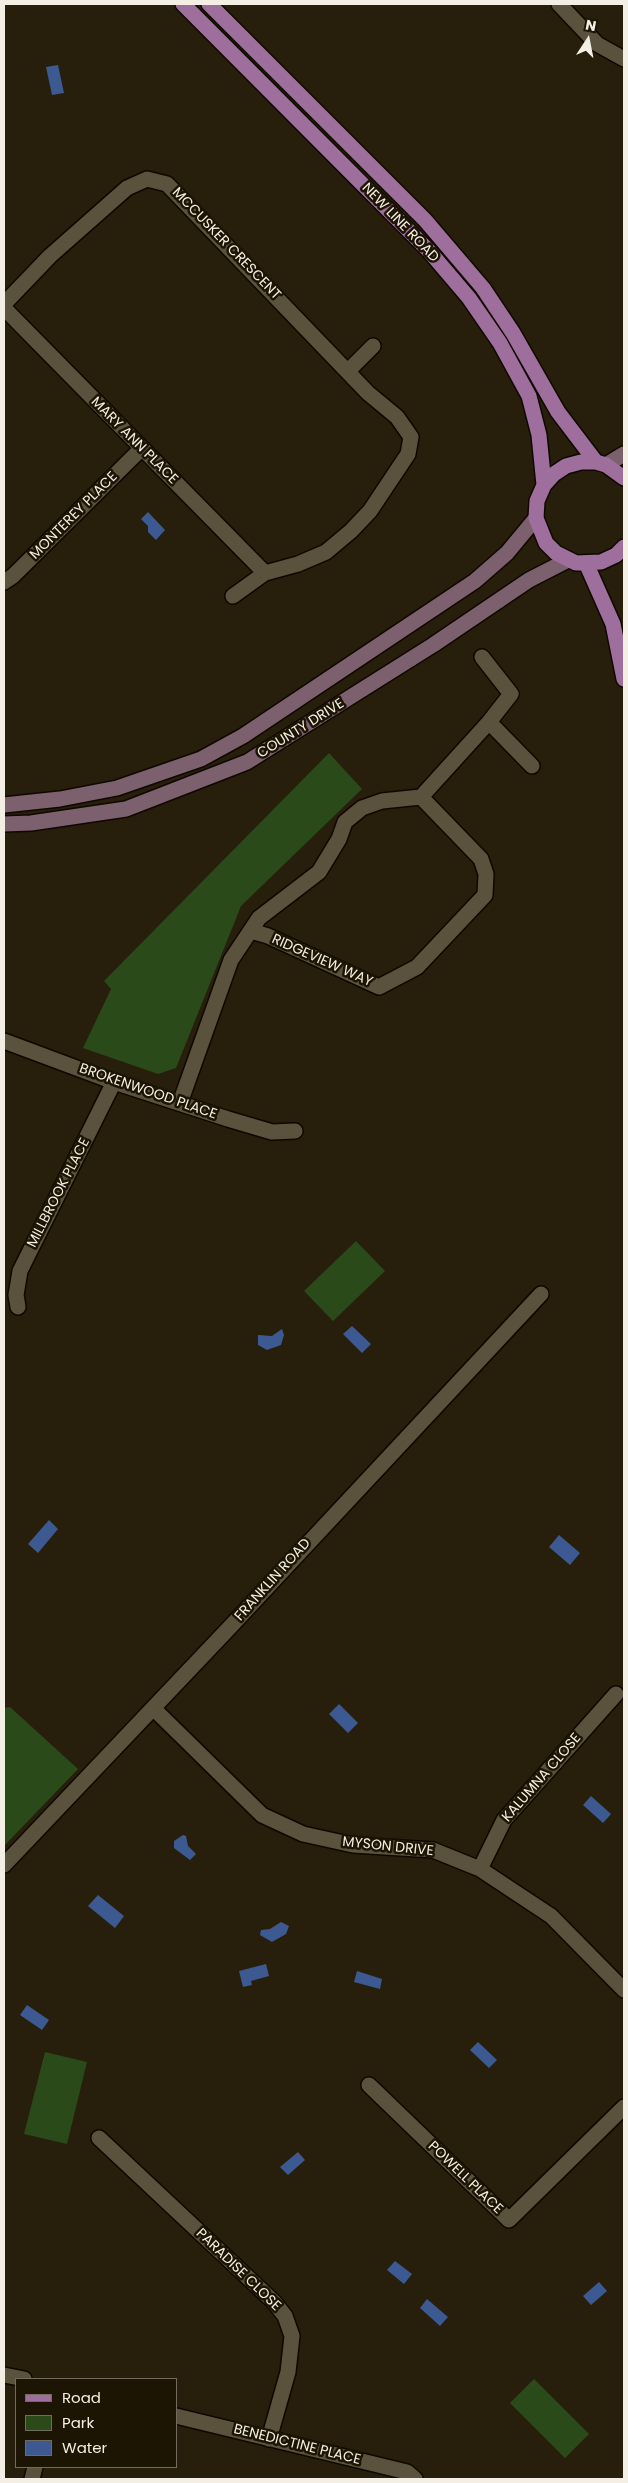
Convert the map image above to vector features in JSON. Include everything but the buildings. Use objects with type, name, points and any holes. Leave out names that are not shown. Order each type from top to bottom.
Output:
[{"type":"main road","name":"NEW LINE ROAD","points":[[182,4],[429,251],[469,298],[500,343],[529,396],[539,435],[544,486]]},
{"type":"main road","name":"NEW LINE ROAD","points":[[209,4],[425,220],[472,275],[513,333],[558,412],[601,464],[624,478]]},
{"type":"main road","points":[[624,454],[601,464],[581,462],[566,466],[554,474],[544,486],[537,502],[536,518],[546,543],[556,553],[568,560],[586,564],[601,562],[616,555],[624,547]]},
{"type":"main road","name":"COUNTY DRIVE","points":[[4,805],[60,799],[117,788],[201,759],[243,736],[475,581],[507,553],[536,518]]},
{"type":"main road","name":"COUNTY DRIVE","points":[[4,824],[31,823],[126,809],[247,762],[425,651],[529,580],[568,560]]},
{"type":"main road","points":[[586,564],[613,624],[624,679]]},
{"type":"street","points":[[559,4],[597,44],[624,59]]},
{"type":"street","name":"MCCUSKER CRESCENT","points":[[4,304],[50,256],[127,188],[147,179],[167,184],[368,393],[397,416],[411,437],[408,454],[370,511],[351,532],[326,552],[298,564],[265,573]]},
{"type":"street","name":"MARY ANN PLACE","points":[[4,308],[265,573]]},
{"type":"street","points":[[348,371],[373,346]]},
{"type":"street","name":"MONTEREY PLACE","points":[[4,582],[13,576],[142,448]]},
{"type":"street","points":[[233,596],[265,573]]},
{"type":"street","points":[[421,797],[489,722],[511,694],[482,657]]},
{"type":"street","points":[[489,722],[532,766]]},
{"type":"street","name":"RIDGEVIEW WAY","points":[[180,1103],[231,960],[259,918],[319,872],[339,839],[346,822],[362,808],[382,800],[421,797],[481,859],[486,874],[485,895],[417,967],[379,987],[268,936],[251,931]]},
{"type":"street","name":"BROKENWOOD PLACE","points":[[4,1041],[114,1082],[272,1132],[295,1131]]},
{"type":"street","name":"MILLBROOK PLACE","points":[[18,1307],[16,1295],[20,1271],[114,1082]]},
{"type":"street","name":"FRANKLIN ROAD","points":[[4,1865],[541,1294]]},
{"type":"street","name":"KALUMNA CLOSE","points":[[480,1869],[504,1820],[616,1694]]},
{"type":"street","name":"MYSON DRIVE","points":[[153,1708],[262,1815],[303,1834],[353,1845],[433,1850],[480,1869],[551,1916],[624,1990]]},
{"type":"street","name":"POWELL PLACE","points":[[369,2085],[509,2220],[624,2107]]},
{"type":"street","name":"PARADISE CLOSE","points":[[99,2138],[274,2302],[285,2316],[292,2336],[288,2372],[269,2439]]},
{"type":"street","points":[[4,2375],[19,2378]]},
{"type":"street","name":"BENEDICTINE PLACE","points":[[178,2416],[407,2472],[414,2479]]},
{"type":"green space","points":[[329,753],[362,789],[241,906],[176,1068],[158,1074],[83,1048],[111,989],[104,981]]},
{"type":"green space","points":[[356,1241],[385,1271],[333,1321],[304,1291]]},
{"type":"green space","points":[[10,1707],[78,1769],[4,1846],[4,1708]]},
{"type":"green space","points":[[45,2052],[87,2062],[67,2144],[24,2134]]},
{"type":"green space","points":[[534,2379],[589,2434],[565,2458],[510,2403]]},
{"type":"water","points":[[58,65],[64,93],[52,95],[46,67]]},
{"type":"water","points":[[148,512],[165,530],[156,540],[148,532],[148,526],[141,519]]},
{"type":"water","points":[[352,1326],[371,1344],[362,1353],[343,1334]]},
{"type":"water","points":[[282,1329],[284,1335],[281,1345],[267,1350],[258,1345],[258,1335],[272,1336]]},
{"type":"water","points":[[49,1520],[58,1529],[38,1553],[28,1544]]},
{"type":"water","points":[[559,1535],[580,1553],[570,1565],[549,1547]]},
{"type":"water","points":[[339,1704],[358,1723],[348,1733],[329,1714]]},
{"type":"water","points":[[591,1796],[611,1814],[603,1823],[583,1805]]},
{"type":"water","points":[[183,1835],[186,1836],[188,1846],[196,1854],[190,1860],[174,1848],[174,1841]]},
{"type":"water","points":[[98,1895],[124,1916],[115,1928],[88,1906]]},
{"type":"water","points":[[281,1922],[289,1926],[286,1934],[272,1942],[260,1935],[261,1930],[270,1929]]},
{"type":"water","points":[[266,1964],[269,1976],[251,1981],[252,1985],[243,1987],[239,1971]]},
{"type":"water","points":[[357,1971],[382,1979],[380,1989],[354,1982]]},
{"type":"water","points":[[27,2005],[49,2020],[42,2030],[20,2015]]},
{"type":"water","points":[[478,2042],[497,2060],[489,2068],[470,2050]]},
{"type":"water","points":[[298,2152],[305,2160],[288,2175],[280,2167]]},
{"type":"water","points":[[395,2261],[412,2274],[404,2284],[387,2270]]},
{"type":"water","points":[[599,2282],[607,2291],[591,2305],[583,2296]]},
{"type":"water","points":[[427,2299],[448,2317],[440,2326],[420,2308]]}]
